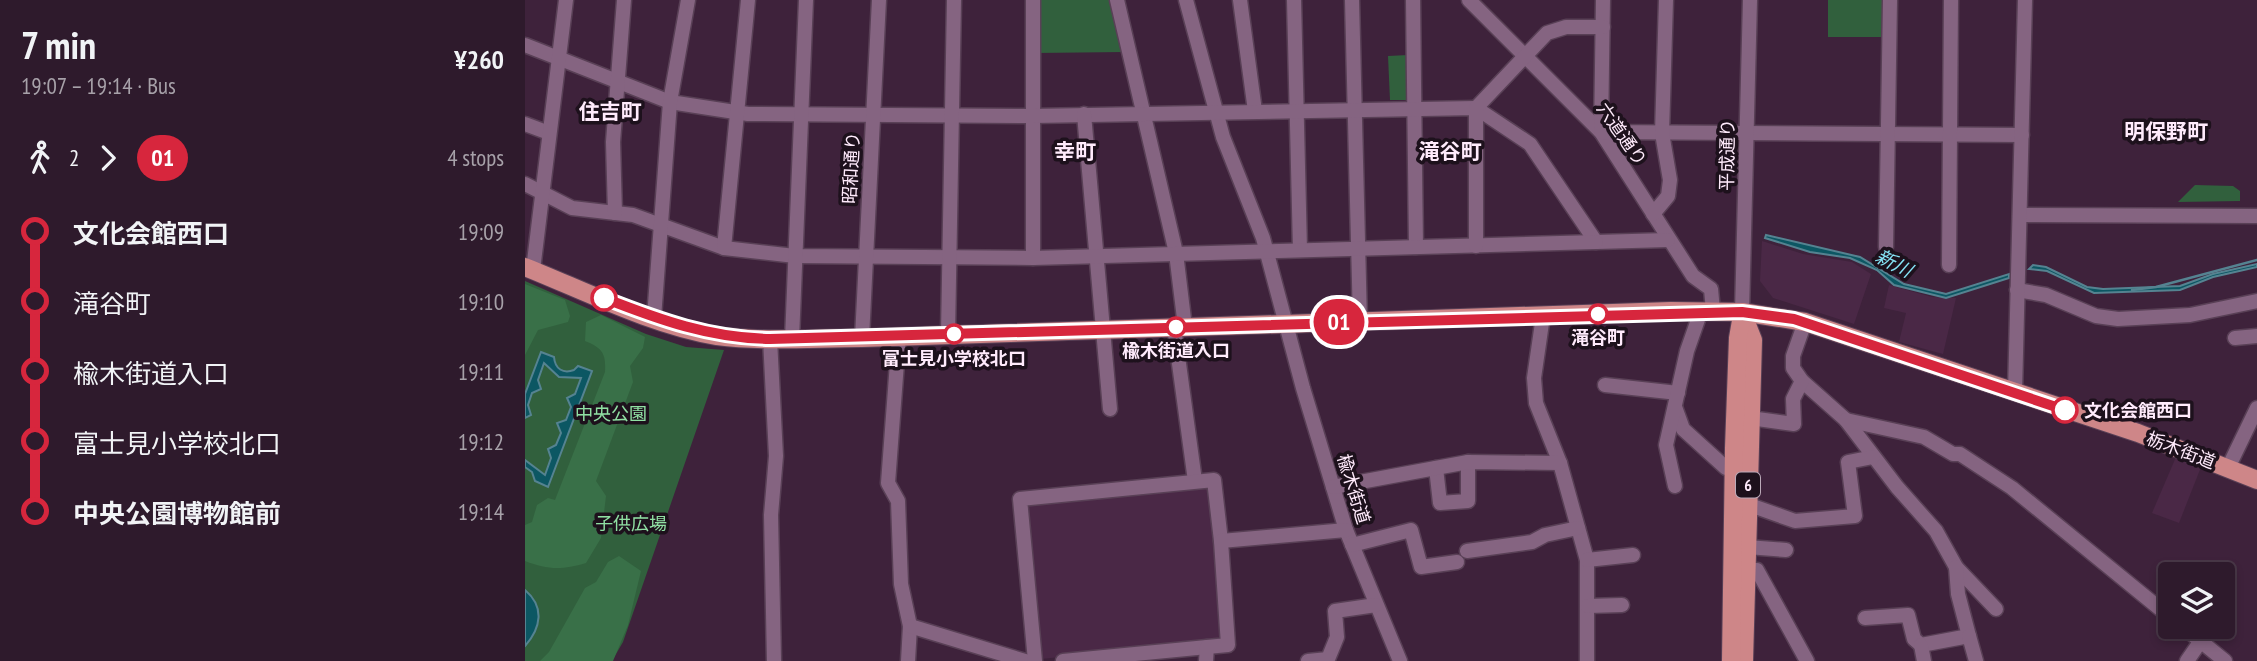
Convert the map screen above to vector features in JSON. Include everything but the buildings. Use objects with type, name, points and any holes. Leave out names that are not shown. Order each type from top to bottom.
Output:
[{"type":"main road","name":"栃木街道","points":[[529,269],[654,318],[714,335],[770,339],[1742,312],[1805,322],[2015,392],[2257,480]]},
{"type":"main road","name":"6","points":[[1742,312],[1753,340],[1744,661]]},
{"type":"main road","name":"6","points":[[1731,661],[1736,398],[1738,338],[1742,312]]},
{"type":"street","points":[[529,269],[542,190],[566,0]]},
{"type":"street","points":[[615,213],[616,81],[624,0]]},
{"type":"street","points":[[654,318],[670,102],[688,0]]},
{"type":"street","points":[[724,248],[748,0]]},
{"type":"street","points":[[792,339],[799,115],[806,0]]},
{"type":"street","name":"昭和通り","points":[[877,115],[879,0]]},
{"type":"street","name":"昭和通り","points":[[866,338],[877,115],[886,0]]},
{"type":"street","points":[[948,334],[954,0]]},
{"type":"street","points":[[1033,0],[1033,258]]},
{"type":"street","points":[[1117,0],[1176,253],[1180,327],[1195,481]]},
{"type":"street","name":"楡木街道","points":[[1186,0],[1215,112],[1266,251],[1284,323],[1346,530],[1400,661]]},
{"type":"street","points":[[1240,0],[1255,111]]},
{"type":"street","points":[[1294,0],[1300,250]]},
{"type":"street","points":[[1352,0],[1360,322]]},
{"type":"street","points":[[1413,0],[1416,247]]},
{"type":"street","name":"六道通り","points":[[1469,0],[1601,132],[1693,276],[1711,289],[1707,311]]},
{"type":"street","points":[[1603,0],[1601,132],[2022,135]]},
{"type":"street","points":[[1655,218],[1668,196],[1670,180],[1663,133],[1666,0]]},
{"type":"street","name":"平成通り","points":[[1742,312],[1750,0]]},
{"type":"street","points":[[1886,247],[1890,0]]},
{"type":"street","points":[[1949,265],[1951,0]]},
{"type":"street","points":[[2015,392],[2025,0]]},
{"type":"street","points":[[1476,246],[1476,108],[1523,55],[1547,33],[1557,29],[1603,27]]},
{"type":"street","points":[[525,46],[670,102],[736,113],[1033,116],[1355,108],[1476,108],[1530,144],[1597,242]]},
{"type":"street","points":[[1084,114],[1099,257],[1110,409]]},
{"type":"street","points":[[525,124],[549,133]]},
{"type":"street","points":[[525,184],[542,190],[572,208],[633,215],[659,227],[724,248],[795,256],[1099,257],[1668,240]]},
{"type":"street","points":[[2019,215],[2257,216]]},
{"type":"street","points":[[2018,290],[2046,295],[2096,316],[2118,319],[2190,315],[2257,301]]},
{"type":"street","points":[[1675,486],[1666,445],[1676,400],[1707,311]]},
{"type":"street","points":[[1543,316],[1534,378],[1536,403],[1560,463],[1587,560],[1587,661]]},
{"type":"street","points":[[1805,322],[1792,361],[1793,369],[1802,382],[1846,420],[1873,457],[1936,531],[1956,567],[1996,609]]},
{"type":"street","points":[[899,336],[888,483],[898,501],[901,584],[910,626],[908,661]]},
{"type":"street","points":[[2235,338],[2257,336]]},
{"type":"street","points":[[770,339],[776,456],[771,515],[774,661]]},
{"type":"street","points":[[1750,418],[1794,424],[1793,399],[1802,382]]},
{"type":"street","points":[[1605,385],[1676,400]]},
{"type":"street","points":[[1676,400],[1683,429],[1726,468]]},
{"type":"street","points":[[2228,468],[2252,433],[2257,408]]},
{"type":"street","points":[[1846,420],[1924,437],[1953,454],[1960,454],[2012,488],[2158,607]]},
{"type":"street","points":[[1747,504],[1795,522],[1855,516],[1848,462],[1873,457]]},
{"type":"street","points":[[1333,487],[1468,462],[1560,463]]},
{"type":"street","points":[[1436,468],[1440,503],[1468,501],[1468,462]]},
{"type":"street","points":[[1035,661],[1020,499],[1214,480],[1228,645],[1206,654],[1063,661]]},
{"type":"street","points":[[1352,545],[1411,530],[1421,567],[1532,542],[1545,535],[1578,528]]},
{"type":"street","points":[[1221,541],[1346,530]]},
{"type":"street","points":[[1747,547],[1786,550]]},
{"type":"street","points":[[1587,560],[1633,555]]},
{"type":"street","points":[[1956,567],[1958,594],[1976,661]]},
{"type":"street","points":[[1747,570],[1757,570],[1807,661]]},
{"type":"street","points":[[1308,661],[1328,659],[1337,637],[1335,611],[1376,605]]},
{"type":"street","points":[[1588,606],[1622,606]]},
{"type":"street","points":[[1865,618],[1908,615],[1915,639],[1921,645],[1924,661]]},
{"type":"street","points":[[910,626],[1025,661]]},
{"type":"street","points":[[1921,645],[1969,636]]},
{"type":"street","points":[[2197,639],[2225,661]]},
{"type":"street","points":[[2187,661],[2200,642]]},
{"type":"shaded area","points":[[1766,235],[1860,257],[1904,284],[1946,294],[2009,274],[2009,278],[1946,298],[1894,285],[1877,270],[1850,258],[1810,252],[1765,238]]},
{"type":"shaded area","points":[[1762,241],[1803,254],[1852,262],[1871,274],[1854,324],[1773,298],[1760,281]]},
{"type":"shaded area","points":[[2257,264],[2257,267],[2213,277],[2180,290],[2094,293],[2047,271],[2029,269],[2033,265],[2046,267],[2087,287],[2103,289],[2180,286],[2213,274]]},
{"type":"shaded area","points":[[1889,285],[1932,297],[1956,298],[1943,354],[1899,342],[1906,313],[1884,308]]},
{"type":"shaded area","points":[[541,352],[554,357],[556,365],[563,371],[574,370],[578,366],[592,371],[548,487],[535,481],[532,472],[525,467],[525,460],[545,475],[551,458],[548,449],[556,445],[561,433],[557,423],[566,420],[571,407],[567,398],[575,394],[581,378],[559,377],[544,363],[538,380],[541,389],[532,393],[528,405],[531,415],[525,418],[525,394]]},
{"type":"shaded area","points":[[2176,457],[2201,467],[2179,523],[2152,513]]},
{"type":"shaded area","points":[[1210,483],[1225,640],[1041,659],[1025,502]]},
{"type":"shaded area","points":[[525,590],[536,603],[538,618],[535,632],[525,646]]},
{"type":"green space","points":[[1036,0],[1114,0],[1125,52],[1035,53]]},
{"type":"green space","points":[[1828,0],[1885,0],[1885,37],[1828,37]]},
{"type":"green space","points":[[1408,55],[1408,100],[1390,100],[1388,56]]},
{"type":"green space","points":[[2195,185],[2233,186],[2240,191],[2240,201],[2178,202]]},
{"type":"green space","name":"中央公園","points":[[525,281],[646,334],[686,347],[724,350],[623,642],[612,661],[525,661]]},
{"type":"green space","points":[[525,284],[565,300],[570,316],[568,322],[538,330],[525,355]]},
{"type":"green space","points":[[601,315],[645,337],[643,348],[630,366],[633,382],[596,481],[606,496],[601,538],[586,563],[562,568],[541,566],[525,561],[525,525],[532,522],[537,505],[548,498],[555,500],[605,372],[602,352],[585,341],[586,322]]},
{"type":"green space","points":[[619,556],[641,571],[628,625],[613,661],[540,661],[549,652],[585,588],[596,582],[608,562]]},
{"type":"waterway","name":"新川","points":[[2132,290],[2156,287],[2257,260]]},
{"type":"bus line","name":"01","points":[[604,298],[690,330],[749,339],[862,338],[1671,311],[1742,312],[1794,319],[2065,410]]},
{"type":"place","name":"滝谷町","points":[[1598,314]]},
{"type":"place","name":"楡木街道入口","points":[[1176,327]]},
{"type":"place","name":"富士見小学校北口","points":[[954,334]]},
{"type":"place","name":"文化会館西口","points":[[2065,410]]},
{"type":"district","name":"住吉町","points":[[610,111]]},
{"type":"district","name":"明保野町","points":[[2166,131]]},
{"type":"district","name":"幸町","points":[[1075,151]]},
{"type":"district","name":"滝谷町","points":[[1450,151]]},
{"type":"park label","name":"子供広場","points":[[631,523]]}]
